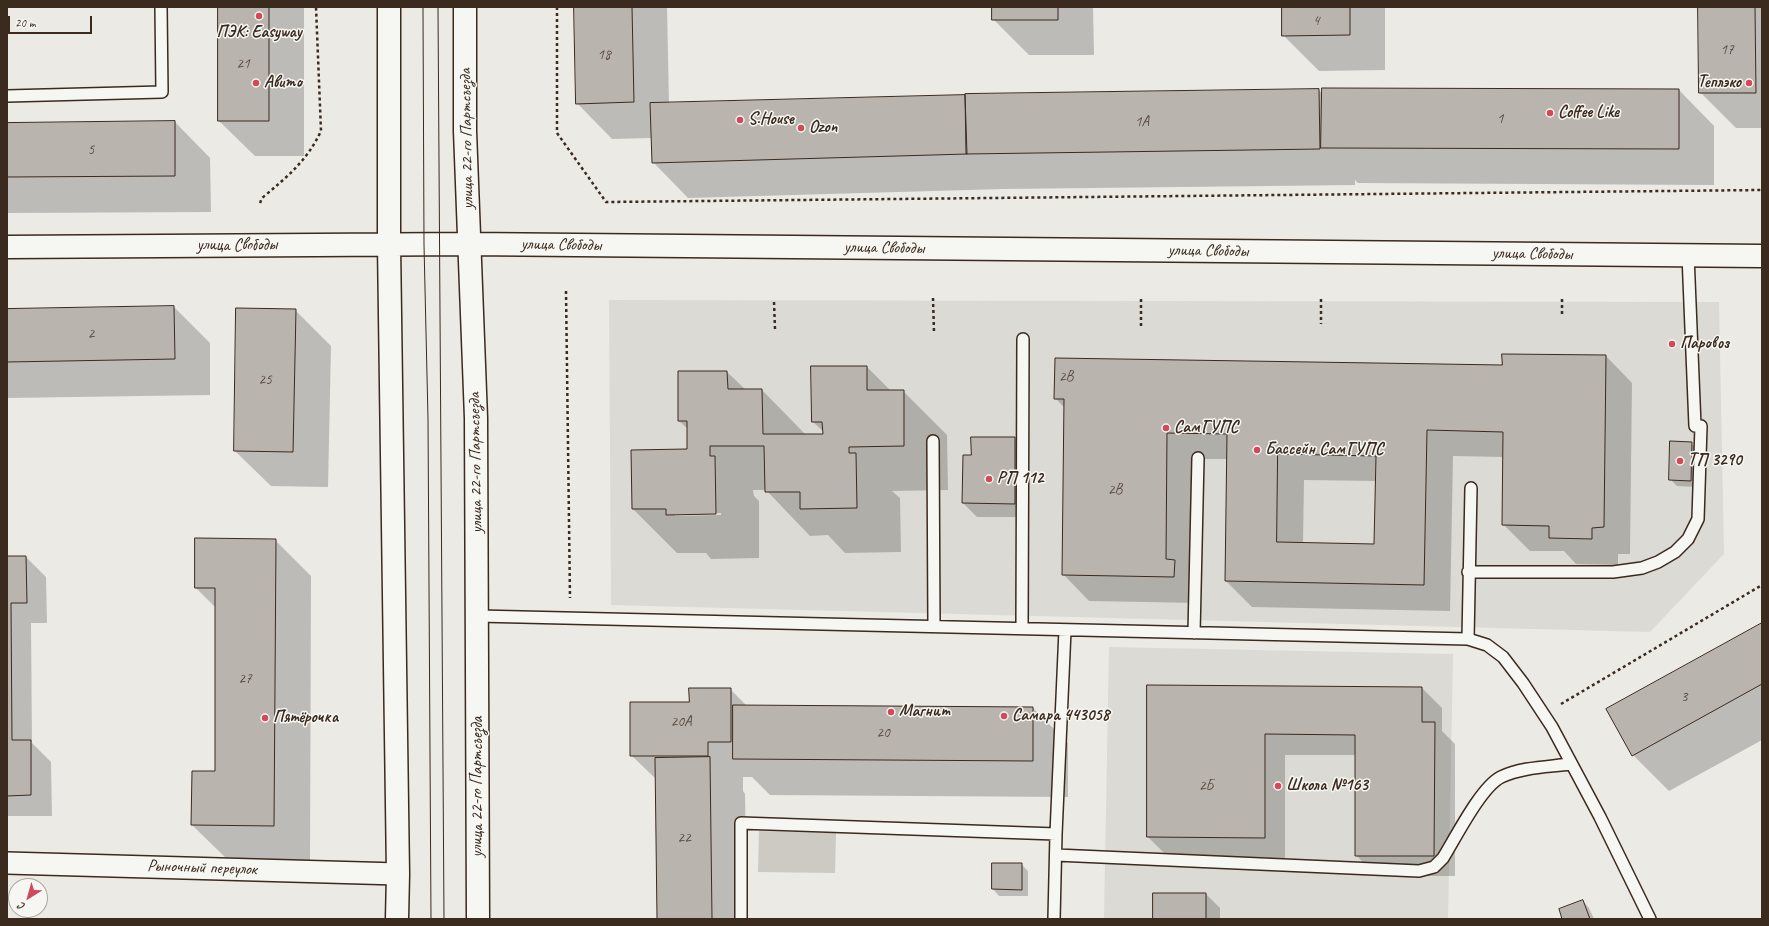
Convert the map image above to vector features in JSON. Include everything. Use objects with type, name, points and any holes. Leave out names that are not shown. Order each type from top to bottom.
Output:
[{"type":"main road","points":[[389,7],[389,245],[398,874],[397,919]]},
{"type":"main road","name":"улица 22-го Партсъезда","points":[[465,7],[465,131],[476,418],[478,616],[478,919]]},
{"type":"main road","name":"улица Свободы","points":[[7,247],[470,244],[1762,256]]},
{"type":"street","name":"Рыночный переулок","points":[[7,863],[398,874]]},
{"type":"lane","points":[[7,96],[162,92],[161,7]]},
{"type":"lane","points":[[1468,572],[1612,572],[1642,568],[1658,562],[1675,552],[1688,539],[1698,520],[1701,426],[1695,426],[1688,255]]},
{"type":"lane","points":[[1022,628],[1023,339]]},
{"type":"lane","points":[[933,440],[934,626]]},
{"type":"lane","points":[[1194,633],[1198,458]]},
{"type":"lane","points":[[1468,639],[1468,572],[1471,488]]},
{"type":"lane","points":[[478,616],[1468,639],[1487,645],[1503,657],[1543,715],[1600,817],[1650,919]]},
{"type":"lane","points":[[1054,919],[1056,834],[1065,630]]},
{"type":"lane","points":[[1056,856],[1419,870],[1434,867],[1443,858],[1486,789],[1500,778],[1514,772],[1570,764]]},
{"type":"lane","points":[[742,919],[741,823],[1056,834]]},
{"type":"path","points":[[260,203],[262,198],[293,172],[308,155],[321,131],[316,7]]},
{"type":"path","points":[[557,7],[557,133],[606,202],[1762,190]]},
{"type":"path","points":[[566,290],[571,619]]},
{"type":"path","points":[[933,298],[934,332]]},
{"type":"path","points":[[1141,299],[1141,327]]},
{"type":"path","points":[[1321,299],[1321,324]]},
{"type":"path","points":[[1562,299],[1562,314]]},
{"type":"path","points":[[774,302],[775,329]]},
{"type":"path","points":[[1543,715],[1762,585]]},
{"type":"shaded area","name":"СамГУПС","points":[[609,300],[1719,302],[1724,554],[1650,632],[611,605]]},
{"type":"shaded area","name":"Школа №163","points":[[1109,647],[1453,654],[1448,919],[1104,919]]},
{"type":"shaded area","points":[[759,831],[836,833],[835,873],[758,872]]},
{"type":"building","points":[[218,7],[269,7],[269,121],[218,121]]},
{"type":"building","points":[[574,7],[632,7],[634,102],[576,104]]},
{"type":"building","points":[[992,7],[1058,7],[1058,20],[992,20]]},
{"type":"building","points":[[1282,7],[1350,7],[1350,35],[1282,36]]},
{"type":"building","points":[[1698,7],[1755,7],[1756,93],[1699,93]]},
{"type":"building","points":[[1322,88],[1679,89],[1679,149],[1321,148]]},
{"type":"building","points":[[1319,89],[1320,149],[966,154],[965,94]]},
{"type":"building","points":[[965,95],[967,154],[652,163],[650,103]]},
{"type":"building","points":[[175,121],[175,176],[7,177],[7,123]]},
{"type":"building","points":[[174,306],[175,359],[7,362],[7,309]]},
{"type":"building","points":[[236,308],[296,309],[293,452],[234,451]]},
{"type":"building","points":[[1502,354],[1606,355],[1604,527],[1592,528],[1592,539],[1549,538],[1549,526],[1502,525],[1503,432],[1427,430],[1424,585],[1225,581],[1227,434],[1167,433],[1166,559],[1175,560],[1174,577],[1062,575],[1064,399],[1054,399],[1055,358],[1502,365]],"holes":[[[1278,454],[1376,456],[1374,544],[1277,542]]]},
{"type":"building","points":[[811,366],[867,366],[867,390],[904,390],[904,446],[849,447],[849,453],[856,453],[857,508],[800,509],[800,492],[765,492],[764,446],[710,446],[710,456],[715,456],[716,514],[666,515],[666,509],[632,509],[631,450],[687,449],[687,421],[678,421],[678,371],[727,371],[728,389],[762,389],[763,434],[823,434],[822,422],[812,422]]},
{"type":"building","name":"РП 112","points":[[971,437],[1015,437],[1015,504],[962,503],[963,455],[971,455]]},
{"type":"building","name":"ТП 3290","points":[[1670,441],[1692,442],[1691,481],[1669,480]]},
{"type":"building","points":[[195,538],[276,539],[274,826],[191,825],[192,771],[215,771],[215,588],[195,588]]},
{"type":"building","points":[[7,556],[26,556],[27,603],[11,603],[12,740],[31,740],[31,795],[7,796]]},
{"type":"building","points":[[1762,623],[1762,684],[1632,756],[1606,709]]},
{"type":"building","points":[[1147,685],[1422,687],[1422,722],[1435,722],[1434,856],[1355,856],[1355,735],[1265,734],[1265,838],[1147,837]]},
{"type":"building","points":[[689,688],[731,688],[731,742],[708,742],[708,756],[630,756],[630,702],[689,702]]},
{"type":"building","points":[[733,705],[1033,707],[1033,761],[733,759]]},
{"type":"building","points":[[710,757],[712,919],[657,919],[655,758]]},
{"type":"building","points":[[992,863],[1022,863],[1022,890],[992,889]]},
{"type":"building","points":[[1153,893],[1206,893],[1206,919],[1153,919]]},
{"type":"building","points":[[1583,900],[1590,919],[1562,919],[1559,909]]},
{"type":"tram line","points":[[423,7],[424,245],[428,419],[431,919]]},
{"type":"tram line","points":[[438,7],[444,919]]},
{"type":"place","name":"ПЭК: Easyway","points":[[259,16]]},
{"type":"place","name":"Авито","points":[[256,83]]},
{"type":"place","name":"Теплэко","points":[[1749,83]]},
{"type":"place","name":"Coffee Like","points":[[1550,113]]},
{"type":"place","name":"S.House","points":[[740,120]]},
{"type":"place","name":"Ozon","points":[[801,128]]},
{"type":"place","name":"Паровоз","points":[[1672,344]]},
{"type":"place","name":"СамГУПС","points":[[1166,428]]},
{"type":"place","name":"Бассейн СамГУПС","points":[[1257,450]]},
{"type":"place","name":"ТП 3290","points":[[1680,461]]},
{"type":"place","name":"РП 112","points":[[989,479]]},
{"type":"place","name":"Магнит","points":[[891,712]]},
{"type":"place","name":"Самара 443058","points":[[1004,716]]},
{"type":"place","name":"Пятёрочка","points":[[265,718]]},
{"type":"place","name":"Школа №163","points":[[1278,786]]}]
